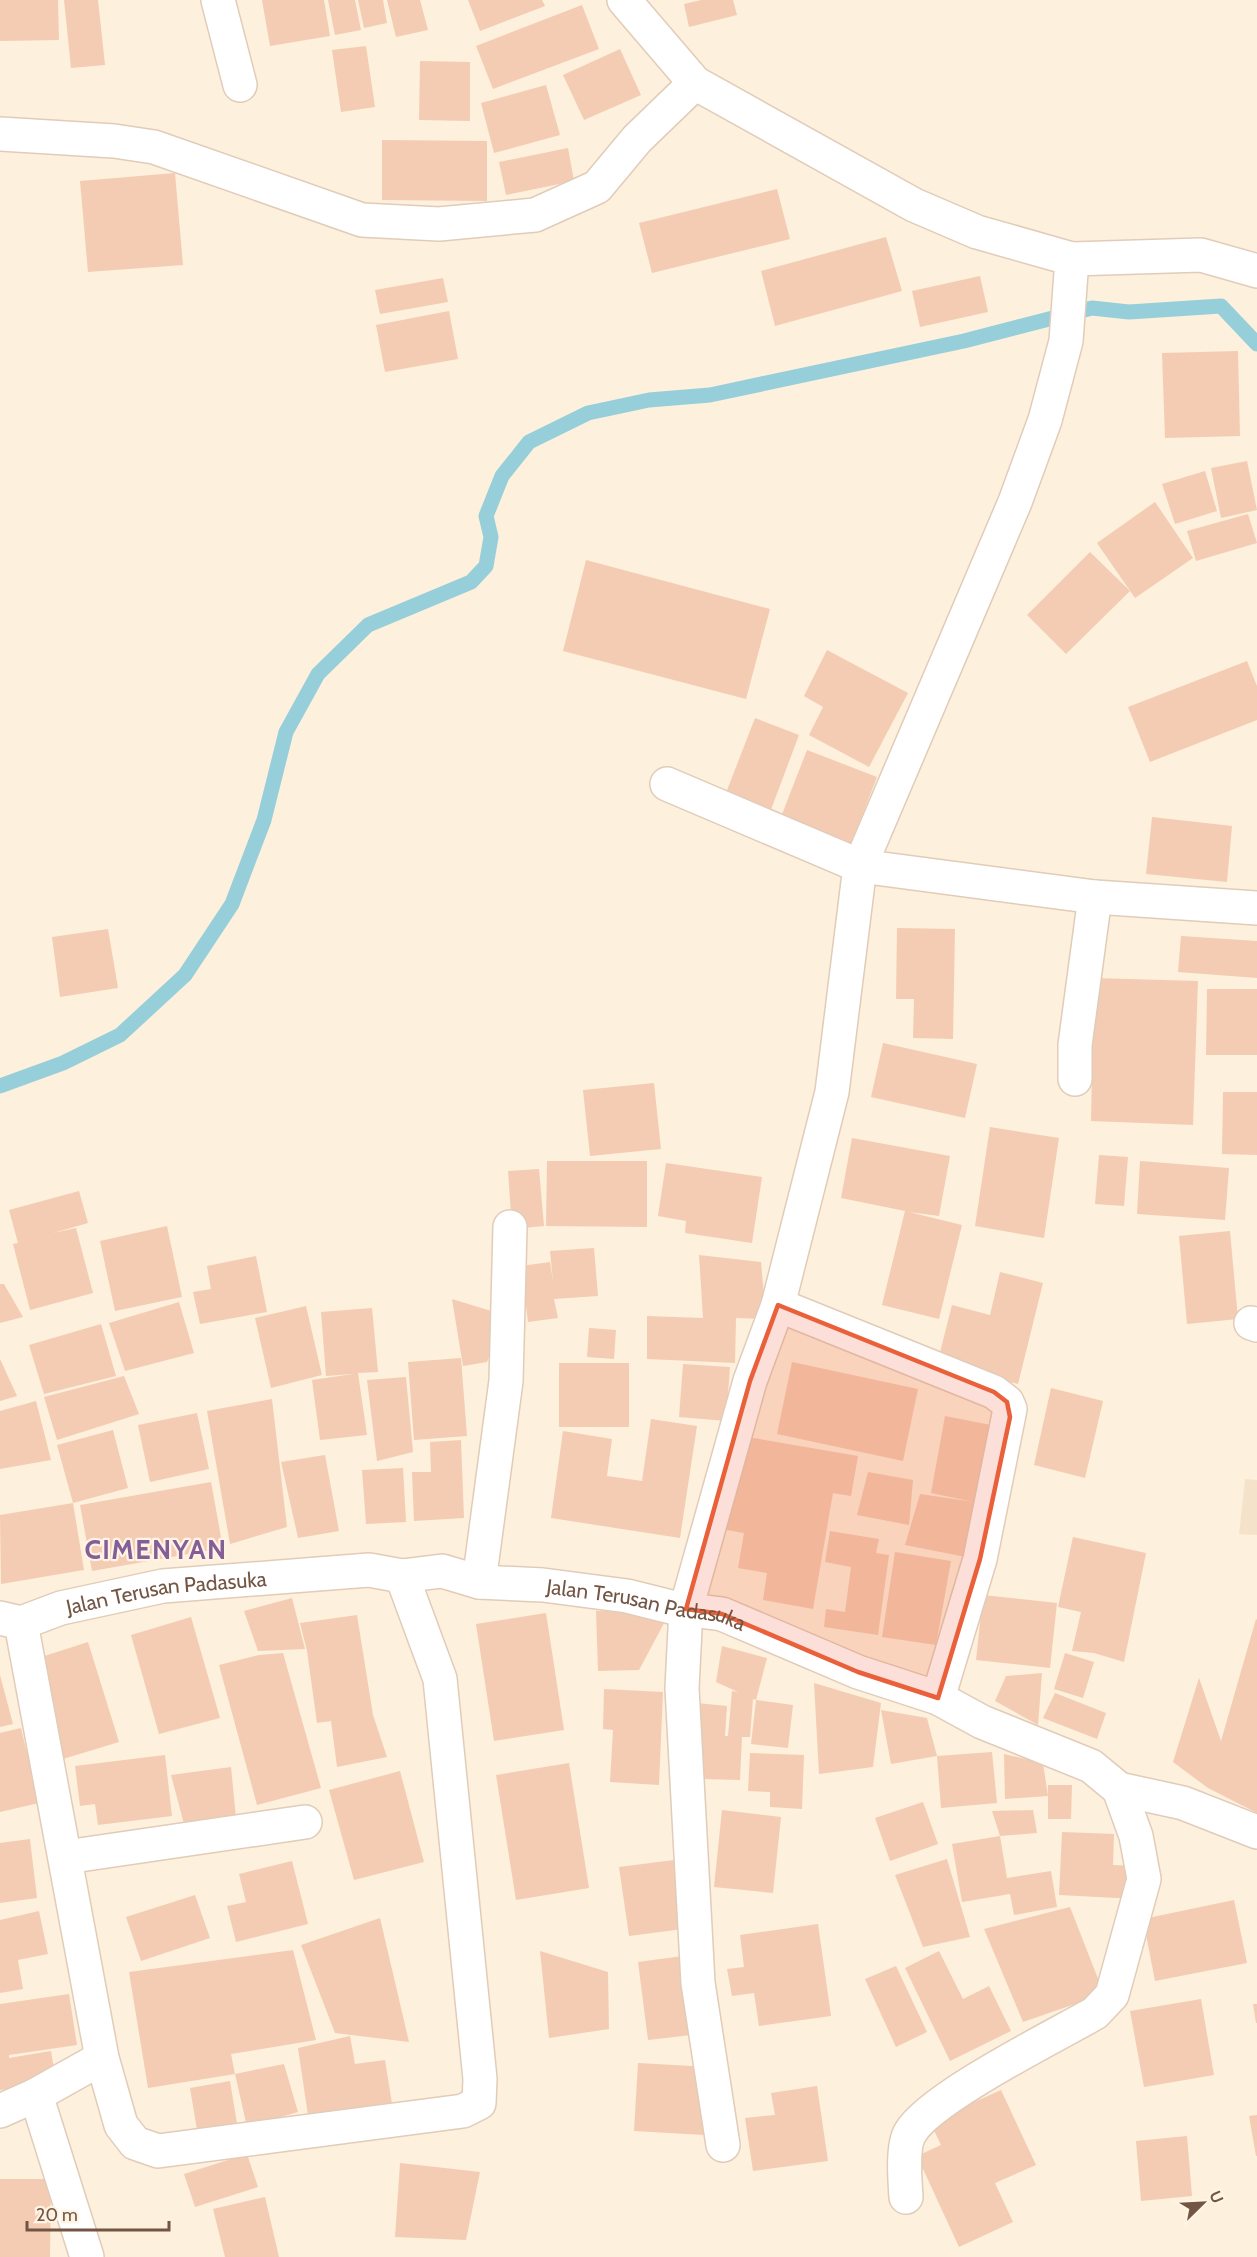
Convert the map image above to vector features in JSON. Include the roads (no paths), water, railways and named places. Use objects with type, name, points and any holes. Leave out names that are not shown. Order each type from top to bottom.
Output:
[{"type":"street","points":[[218,0],[240,84]]},
{"type":"street","points":[[624,0],[695,82],[914,205],[977,231],[1072,259],[1201,255],[1257,270]]},
{"type":"street","points":[[0,134],[114,141],[154,147],[362,220],[439,224],[535,215],[597,187],[637,139],[695,82]]},
{"type":"street","points":[[723,2145],[698,1983],[682,1689],[686,1609],[750,1381],[778,1305],[832,1092],[860,866],[1015,502],[1045,420],[1066,341],[1072,259]]},
{"type":"street","points":[[668,784],[860,866],[1095,897],[1257,908]]},
{"type":"street","points":[[1075,1079],[1075,1045],[1095,897]]},
{"type":"street","points":[[479,1582],[506,1381],[510,1227]]},
{"type":"street","points":[[778,1305],[994,1392],[1006,1402],[1010,1409],[980,1559],[938,1698]]},
{"type":"street","name":"Jalan Terusan Padasuka","points":[[10,1620],[162,1586],[369,1570],[402,1576],[442,1571],[479,1582],[543,1586],[627,1596],[722,1614],[858,1672],[938,1698],[982,1722],[1091,1766],[1119,1789],[1183,1803],[1257,1832]]},
{"type":"street","points":[[10,1620],[66,1857],[102,2058],[121,2125],[135,2143],[158,2151],[463,2111],[479,2103],[480,2079],[440,1679],[402,1576]]},
{"type":"street","points":[[906,2197],[904,2175],[908,2135],[918,2123],[948,2098],[1095,2013],[1112,1995],[1144,1879],[1136,1836],[1119,1789]]},
{"type":"street","points":[[66,1857],[305,1822]]},
{"type":"street","points":[[0,2111],[36,2095],[102,2058]]},
{"type":"street","points":[[36,2095],[87,2257]]},
{"type":"waterway","points":[[0,1086],[63,1063],[120,1035],[185,975],[232,904],[264,820],[286,732],[318,674],[368,625],[471,582],[486,566],[491,537],[486,516],[502,476],[529,442],[588,413],[649,400],[710,395],[964,341],[1092,308],[1129,312],[1221,306],[1257,344]]},
{"type":"district","name":"CIMENYAN","points":[[156,1549]]}]
